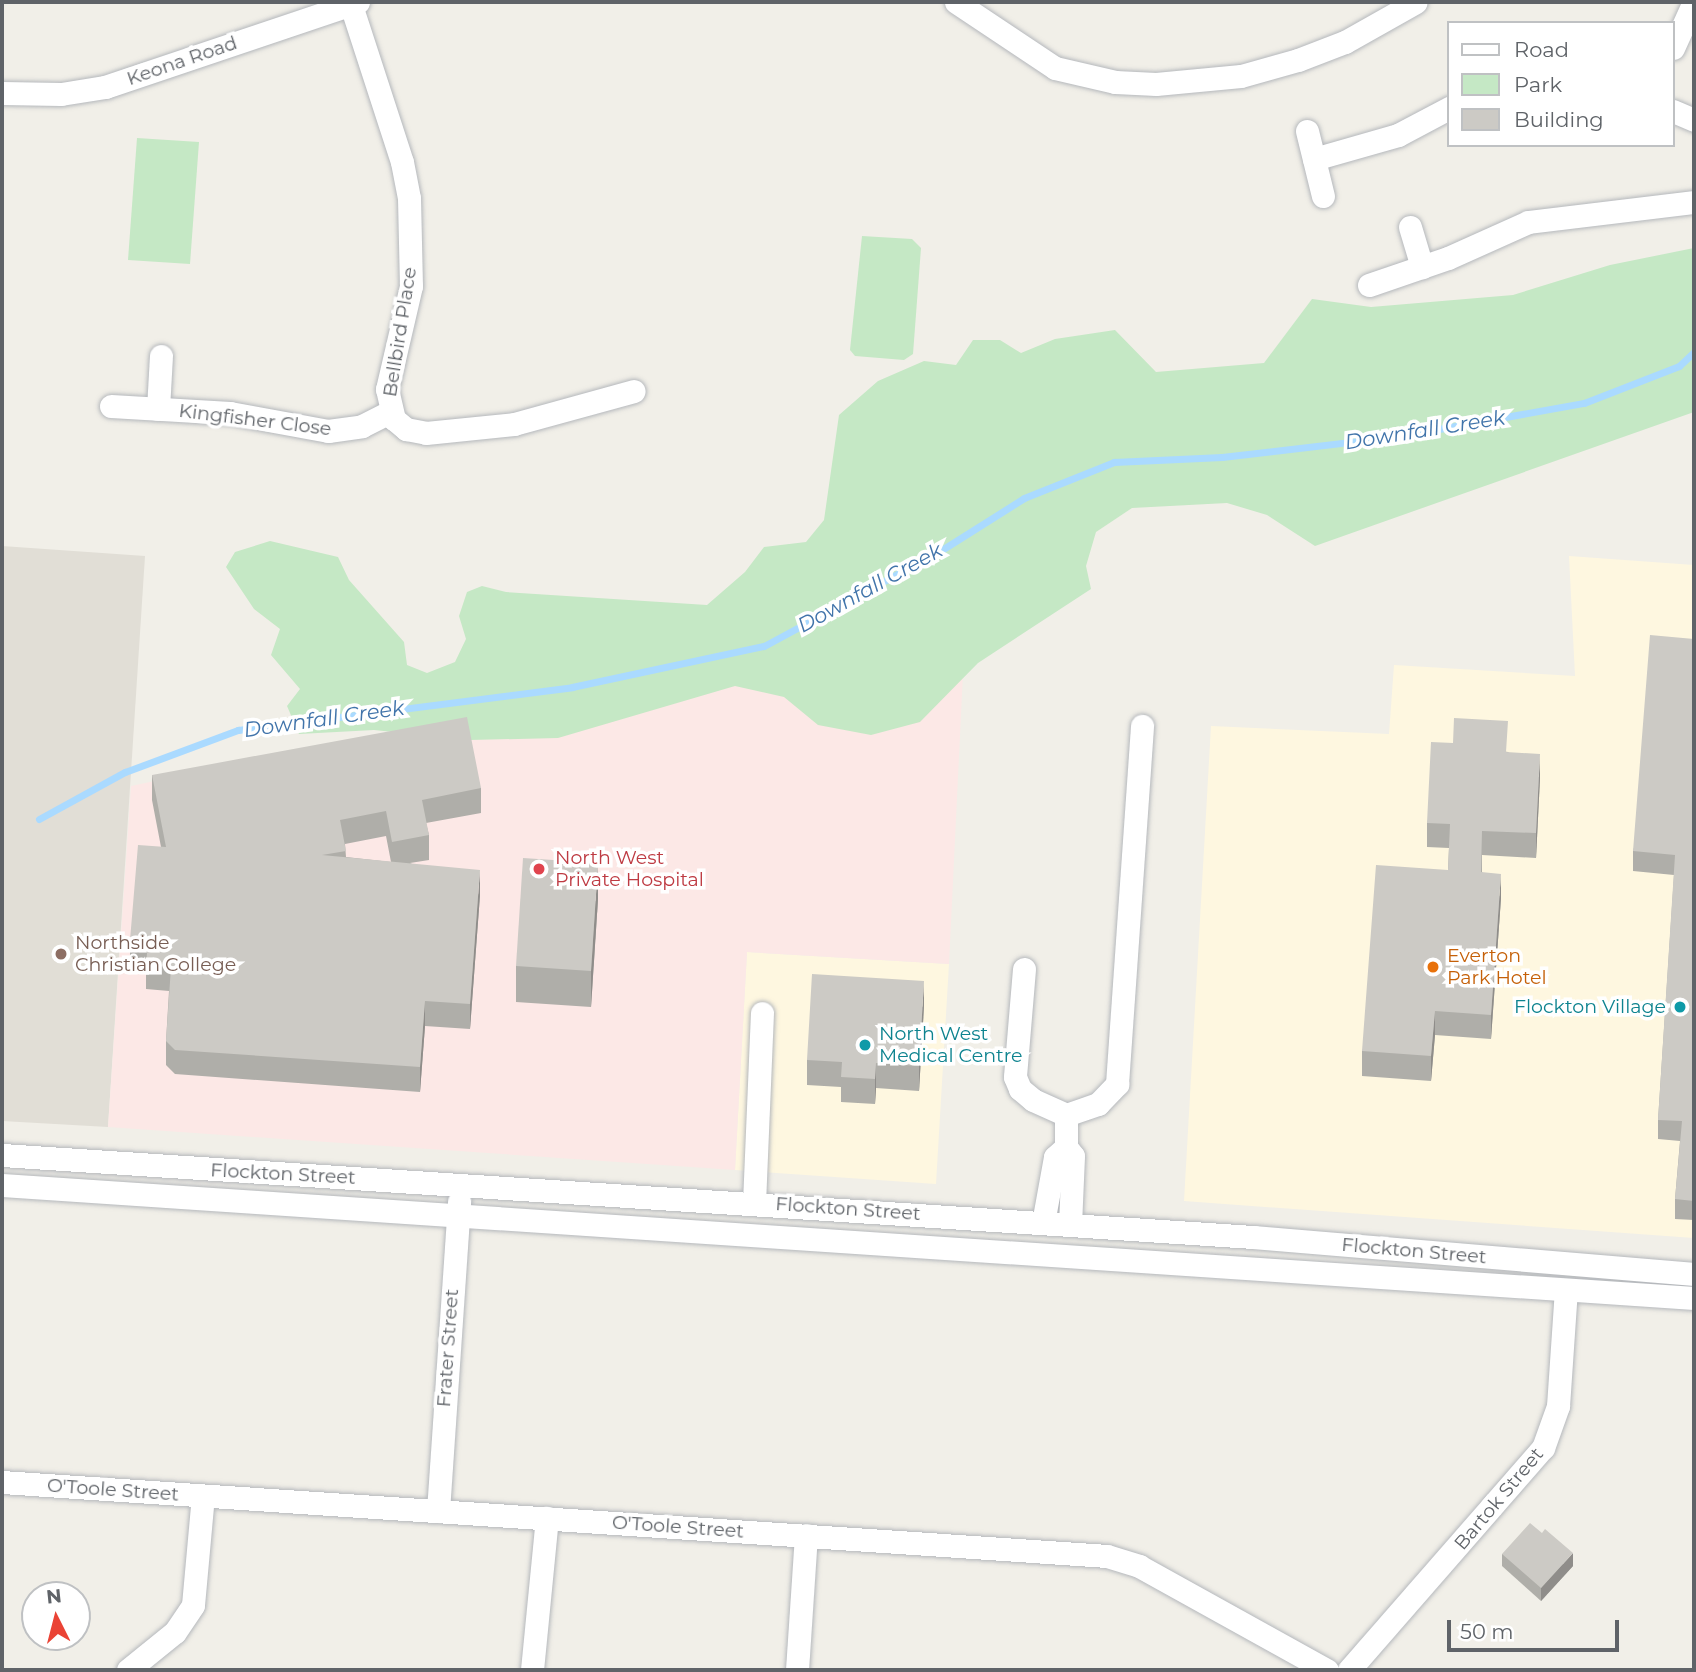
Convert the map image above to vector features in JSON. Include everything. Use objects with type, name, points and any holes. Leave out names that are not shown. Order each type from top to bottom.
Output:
[{"type":"street","points":[[956,2],[1055,68],[1102,80],[1156,84],[1241,76],[1298,61],[1345,42],[1416,2]]},
{"type":"street","name":"Keona Road","points":[[2,93],[95,89],[353,3]]},
{"type":"street","name":"Bellbird Place","points":[[353,3],[402,162],[409,198],[411,286],[387,388],[390,412],[407,429],[440,432],[540,419],[634,391]]},
{"type":"street","points":[[1675,43],[1691,4]]},
{"type":"street","points":[[1314,159],[1398,135],[1448,109]]},
{"type":"street","points":[[1675,112],[1694,120]]},
{"type":"street","points":[[1307,131],[1324,196]]},
{"type":"street","points":[[1369,285],[1422,267],[1528,222],[1694,202]]},
{"type":"street","points":[[1410,228],[1422,267]]},
{"type":"street","name":"Kingfisher Close","points":[[158,409],[161,356]]},
{"type":"street","name":"Kingfisher Close","points":[[111,407],[230,413],[328,431],[362,426],[390,412]]},
{"type":"street","points":[[1024,969],[1017,1084],[1033,1100],[1066,1115],[1098,1104],[1117,1084],[1142,726]]},
{"type":"street","points":[[754,1203],[762,1013]]},
{"type":"street","points":[[1066,1115],[1066,1147],[1073,1156],[1069,1225]]},
{"type":"street","points":[[1043,1223],[1055,1157],[1066,1147]]},
{"type":"street","name":"Flockton Street","points":[[2,1155],[1043,1223],[1694,1274]]},
{"type":"street","name":"Frater Street","points":[[438,1511],[461,1184]]},
{"type":"street","name":"Flockton Street","points":[[2,1185],[1694,1298]]},
{"type":"street","name":"Bartok Street","points":[[1349,1670],[1543,1448],[1558,1406],[1566,1290]]},
{"type":"street","name":"O'Toole Street","points":[[2,1482],[1107,1556],[1139,1566],[1327,1670]]},
{"type":"street","points":[[128,1670],[175,1632],[193,1605],[203,1496]]},
{"type":"street","points":[[532,1670],[547,1518]]},
{"type":"street","points":[[797,1670],[806,1535]]},
{"type":"shaded area","name":"Northside Christian College","points":[[2,546],[145,556],[108,1127],[2,1121]]},
{"type":"shaded area","points":[[1569,556],[1694,565],[1694,1238],[1184,1201],[1211,726],[1389,734],[1394,665],[1575,676]]},
{"type":"shaded area","name":"North West Private Hospital","points":[[966,611],[949,964],[747,952],[735,1170],[108,1127],[131,786]]},
{"type":"shaded area","points":[[747,952],[949,964],[936,1184],[735,1170]]},
{"type":"green space","points":[[137,138],[199,142],[190,264],[128,260]]},
{"type":"green space","points":[[862,236],[912,239],[921,248],[913,354],[904,360],[855,356],[850,350]]},
{"type":"green space","points":[[1694,248],[1694,412],[1315,546],[1267,515],[1227,503],[1132,508],[1096,532],[1086,566],[1091,589],[978,663],[920,722],[871,735],[818,725],[784,697],[735,686],[558,738],[470,740],[374,730],[299,734],[287,706],[300,689],[271,655],[280,629],[254,609],[226,567],[235,552],[270,541],[338,557],[349,580],[404,642],[407,665],[427,673],[455,662],[466,639],[459,616],[467,592],[482,586],[506,592],[707,605],[745,572],[764,547],[806,542],[824,520],[839,415],[878,381],[924,361],[956,365],[973,340],[1000,340],[1021,353],[1055,339],[1115,330],[1156,372],[1264,363],[1312,299],[1371,307],[1513,295],[1610,265]]},
{"type":"building","name":"Flockton Village","points":[[1650,635],[1694,639],[1694,1201],[1675,1199],[1682,1121],[1658,1120],[1675,855],[1633,851]]},
{"type":"building","points":[[467,717],[481,788],[422,800],[429,835],[392,842],[386,811],[340,820],[346,851],[322,855],[480,870],[470,1004],[425,1001],[420,1067],[175,1050],[166,1041],[171,967],[146,965],[148,941],[130,940],[138,845],[166,847],[152,775]]},
{"type":"building","points":[[1454,718],[1508,721],[1506,752],[1540,754],[1536,833],[1482,831],[1481,872],[1501,874],[1491,1015],[1435,1011],[1431,1056],[1362,1051],[1376,865],[1448,870],[1450,824],[1427,823],[1431,742],[1453,743]]},
{"type":"building","points":[[523,858],[598,863],[591,971],[516,966]]},
{"type":"building","name":"North West Medical Centre","points":[[812,974],[924,981],[919,1066],[876,1063],[875,1079],[841,1077],[842,1062],[807,1060]]},
{"type":"building","points":[[1530,1523],[1542,1533],[1545,1529],[1573,1553],[1541,1588],[1502,1554]]},
{"type":"waterway","name":"Downfall Creek","points":[[39,819],[125,772],[238,730],[572,687],[764,646],[940,551],[1024,498],[1114,462],[1222,457],[1400,436],[1584,403],[1679,366],[1694,352]]},
{"type":"place","name":"North West Private Hospital","points":[[539,869]]},
{"type":"place","name":"Northside Christian College","points":[[61,954]]},
{"type":"place","name":"Everton Park Hotel","points":[[1433,967]]},
{"type":"place","name":"Flockton Village","points":[[1680,1007]]},
{"type":"place","name":"North West Medical Centre","points":[[865,1045]]}]
